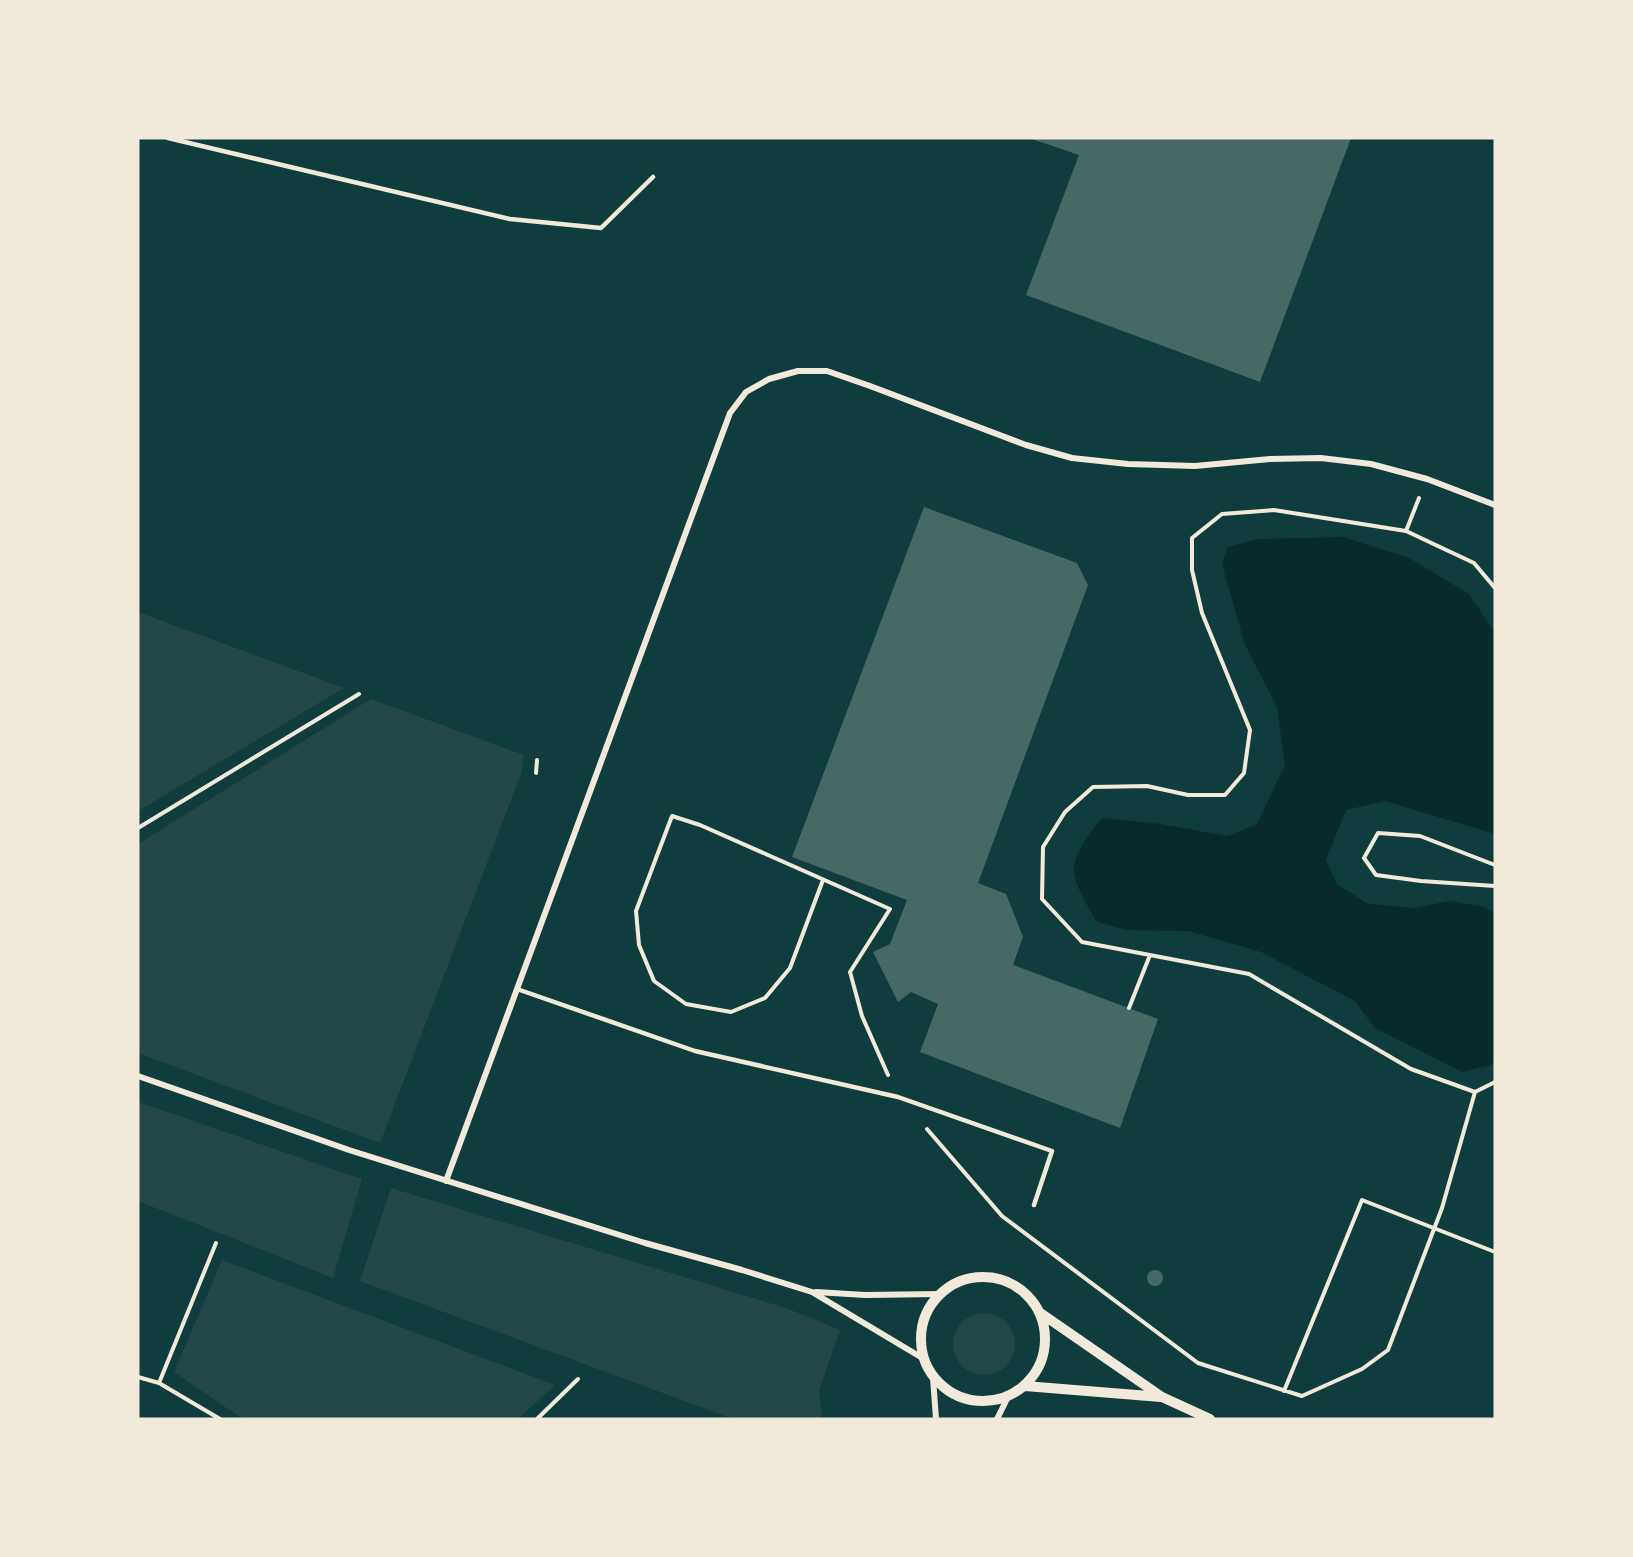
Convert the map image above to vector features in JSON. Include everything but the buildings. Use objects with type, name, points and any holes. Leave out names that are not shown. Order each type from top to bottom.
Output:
[{"type":"street","points":[[446,1181],[730,413],[746,392],[769,380],[798,371],[827,371],[1026,446],[1072,458],[1128,464],[1195,466],[1270,459],[1321,458],[1371,464],[1427,480],[1495,505]]},
{"type":"street","points":[[138,1076],[446,1181],[812,1292],[924,1359]]},
{"type":"street","points":[[990,1277],[1010,1283],[1027,1295],[1039,1312],[1045,1331],[1046,1348],[1038,1370],[1025,1386],[1008,1397],[988,1402],[968,1400],[948,1392],[933,1377],[924,1359],[921,1338],[924,1318],[935,1299],[950,1286],[969,1278],[990,1277]]},
{"type":"street","points":[[812,1292],[941,1294]]},
{"type":"street","points":[[1039,1312],[1161,1397],[1210,1419]]},
{"type":"street","points":[[933,1377],[936,1419]]},
{"type":"street","points":[[1025,1386],[1161,1397]]},
{"type":"street","points":[[996,1419],[1008,1397]]},
{"type":"lane","points":[[168,138],[510,219],[601,228],[653,177]]},
{"type":"lane","points":[[517,989],[695,1051],[898,1097],[1052,1151],[1034,1206]]},
{"type":"path","points":[[1406,531],[1427,480]]},
{"type":"path","points":[[1495,588],[1474,563],[1406,531],[1274,510],[1222,514],[1192,538],[1192,570],[1202,613],[1250,730],[1244,773],[1225,795],[1188,795],[1147,786],[1093,787],[1065,812],[1043,847],[1042,899],[1082,942],[1249,974],[1411,1069],[1475,1092],[1495,1082]]},
{"type":"path","points":[[138,828],[359,694]]},
{"type":"path","points":[[536,773],[537,760]]},
{"type":"path","points":[[823,880],[790,968],[765,999],[731,1012],[686,1004],[654,981],[639,945],[636,911],[672,816],[700,825],[890,909],[850,972],[862,1016],[898,1097],[1002,1216],[1198,1364],[1302,1396],[1362,1369],[1388,1350],[1442,1208],[1475,1092]]},
{"type":"path","points":[[1495,865],[1420,836],[1378,833],[1364,858],[1377,875],[1421,881],[1495,886]]},
{"type":"path","points":[[1129,1008],[1150,955]]},
{"type":"path","points":[[1284,1391],[1362,1200],[1495,1252]]},
{"type":"path","points":[[159,1383],[216,1243]]},
{"type":"path","points":[[138,1377],[159,1383],[220,1419]]},
{"type":"path","points":[[537,1419],[578,1379]]},
{"type":"shaded area","points":[[1343,537],[1409,558],[1469,594],[1495,633],[1495,834],[1385,801],[1346,810],[1326,860],[1337,884],[1368,904],[1415,908],[1449,901],[1485,907],[1495,913],[1495,1062],[1488,1066],[1462,1072],[1375,1028],[1355,1001],[1261,952],[1188,931],[1125,930],[1096,921],[1074,874],[1077,855],[1089,834],[1102,818],[1161,824],[1227,836],[1257,824],[1285,765],[1277,707],[1245,645],[1222,564],[1227,547],[1258,539]]},
{"type":"shaded area","points":[[138,612],[344,688],[138,811]]},
{"type":"shaded area","points":[[371,699],[524,755],[521,774],[380,1143],[138,1053],[138,844]]},
{"type":"shaded area","points":[[138,1102],[362,1179],[333,1278],[138,1201]]},
{"type":"shaded area","points":[[391,1188],[786,1308],[840,1330],[819,1391],[822,1419],[733,1419],[360,1281]]},
{"type":"shaded area","points":[[222,1260],[555,1385],[518,1419],[243,1419],[174,1372]]},
{"type":"shaded area","points":[[984,1313],[1001,1318],[1006,1322],[1010,1327],[1015,1344],[1010,1361],[1006,1366],[1001,1370],[984,1375],[967,1370],[962,1366],[958,1361],[953,1344],[958,1327],[962,1322],[967,1318]]}]
